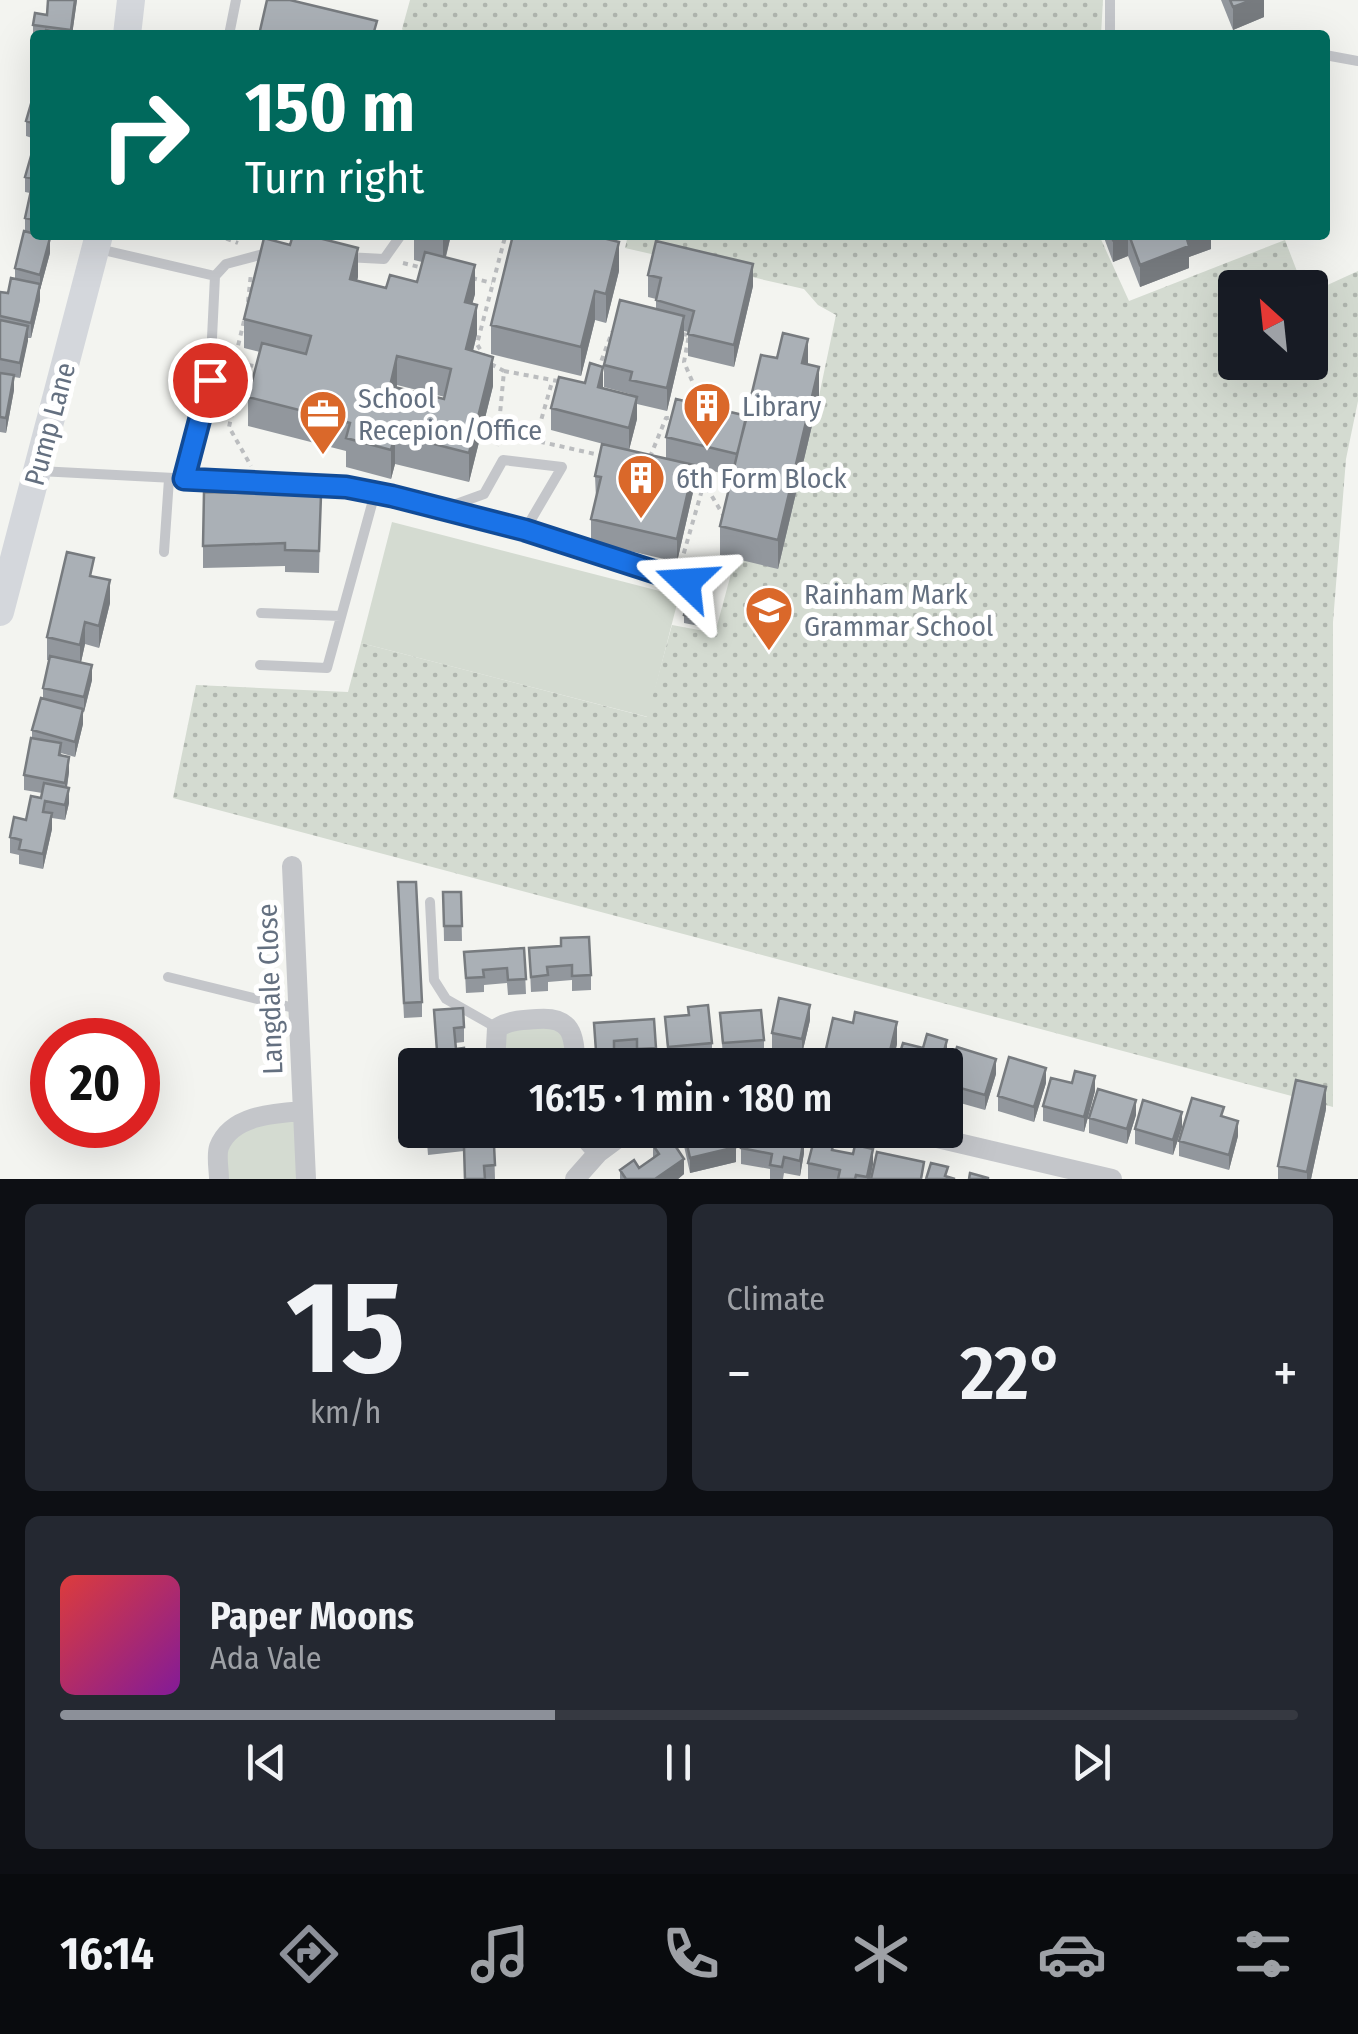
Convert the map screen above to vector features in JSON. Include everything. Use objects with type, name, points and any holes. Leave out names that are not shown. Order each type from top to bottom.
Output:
[{"type":"street","points":[[127,30],[130,0]]},
{"type":"street","name":"Pump Lane","points":[[0,612],[98,242]]},
{"type":"street","name":"Langdale Close","points":[[292,866],[306,1179]]},
{"type":"street","points":[[496,1048],[497,1028],[518,1020],[560,1019],[573,1034],[574,1048]]},
{"type":"street","name":"Langdale Close","points":[[219,1179],[220,1147],[234,1128],[261,1115],[303,1111]]},
{"type":"street","points":[[963,1144],[1098,1177]]},
{"type":"street","points":[[594,1148],[598,1153]]},
{"type":"street","points":[[575,1179],[605,1148]]},
{"type":"lane","points":[[230,30],[236,0]]},
{"type":"lane","points":[[1110,0],[1110,30]]},
{"type":"lane","points":[[1330,57],[1358,61]]},
{"type":"lane","points":[[334,256],[384,259],[398,240]]},
{"type":"lane","points":[[98,242],[215,276]]},
{"type":"lane","points":[[184,479],[206,392],[215,276],[226,264],[288,246]]},
{"type":"lane","points":[[438,511],[484,494],[503,460],[562,466],[525,530]]},
{"type":"lane","points":[[38,471],[375,493],[525,530],[682,580]]},
{"type":"lane","points":[[164,552],[170,479]]},
{"type":"lane","points":[[260,664],[327,668],[375,493]]},
{"type":"lane","points":[[261,613],[341,616]]},
{"type":"lane","points":[[430,902],[434,980],[446,999],[497,1028]]},
{"type":"lane","points":[[168,977],[298,1009]]},
{"type":"path","points":[[230,240],[243,245],[253,282],[237,350],[244,364],[229,427],[254,471],[249,482]]},
{"type":"path","points":[[504,240],[477,344],[488,362],[504,371],[566,382]]},
{"type":"path","points":[[384,259],[438,271]]},
{"type":"path","points":[[456,275],[493,283]]},
{"type":"path","points":[[593,383],[617,318]]},
{"type":"path","points":[[671,331],[689,336],[684,362],[708,422]]},
{"type":"path","points":[[244,364],[261,367]]},
{"type":"path","points":[[496,448],[504,371]]},
{"type":"path","points":[[206,392],[240,379]]},
{"type":"path","points":[[536,438],[552,382]]},
{"type":"path","points":[[646,466],[666,418],[680,419]]},
{"type":"path","points":[[500,432],[610,457]]},
{"type":"path","points":[[675,474],[704,483],[730,478]]},
{"type":"path","points":[[704,483],[728,522]]},
{"type":"path","points":[[682,580],[704,483]]},
{"type":"shaded area","points":[[410,0],[1103,0],[1101,30],[402,29]]},
{"type":"shaded area","name":"Rainham Mark Grammar School","points":[[627,240],[1101,240],[1129,301],[1285,240],[1296,270],[1218,270],[1218,380],[1328,380],[1328,285],[1358,271],[1358,401],[1346,459],[1333,622],[1333,1107],[173,798],[196,685],[348,692],[361,643],[647,717],[672,625],[715,633],[735,559],[819,396],[836,315],[818,305],[804,289],[625,248]]},
{"type":"shaded area","points":[[392,522],[679,596],[648,717],[361,643]]},
{"type":"shaded area","points":[[560,1026],[565,1048],[504,1048],[503,1031]]},
{"type":"shaded area","points":[[303,1111],[306,1179],[219,1179],[235,1128]]},
{"type":"building","points":[[48,0],[75,0],[71,30],[33,25],[35,13],[47,15]]},
{"type":"building","points":[[267,0],[290,0],[377,21],[374,30],[260,30]]},
{"type":"building","points":[[1230,0],[1252,0],[1233,7]]},
{"type":"building","points":[[24,231],[30,233],[30,240],[49,240],[40,275],[15,268]]},
{"type":"building","points":[[264,240],[290,245],[292,240],[327,240],[358,248],[350,279],[386,288],[390,275],[417,282],[425,252],[475,265],[465,302],[477,305],[466,349],[493,357],[469,453],[395,434],[391,450],[346,438],[350,423],[248,397],[262,343],[306,354],[311,336],[244,319]],"holes":[[[397,356],[451,369],[444,399],[390,386]]]},
{"type":"building","points":[[512,240],[619,242],[606,294],[595,291],[581,347],[491,325]]},
{"type":"building","points":[[1131,240],[1187,240],[1189,246],[1140,265]]},
{"type":"building","points":[[656,241],[753,264],[734,345],[688,334],[694,311],[656,300],[661,278],[648,275]]},
{"type":"building","points":[[11,278],[40,284],[31,323],[0,316],[0,292],[8,293]]},
{"type":"building","points":[[620,300],[684,316],[667,388],[630,380],[632,372],[604,365]]},
{"type":"building","points":[[0,320],[28,326],[20,363],[0,359]]},
{"type":"building","points":[[783,333],[808,339],[802,363],[819,367],[778,540],[720,526],[761,355],[777,358]]},
{"type":"building","points":[[590,363],[603,367],[598,387],[637,397],[629,428],[551,408],[559,377],[585,383]]},
{"type":"building","points":[[0,373],[14,375],[6,418],[0,417]]},
{"type":"building","points":[[676,399],[747,416],[737,454],[666,437]]},
{"type":"building","name":"6th Form Block","points":[[602,444],[694,465],[677,539],[591,519],[601,477],[595,476]]},
{"type":"building","points":[[204,492],[321,495],[319,551],[285,550],[285,543],[203,546]]},
{"type":"building","points":[[67,552],[94,558],[90,576],[110,580],[99,626],[85,622],[80,645],[47,637]]},
{"type":"building","points":[[689,593],[704,596],[699,618],[684,615]]},
{"type":"building","points":[[50,656],[92,665],[84,697],[43,688]]},
{"type":"building","points":[[41,698],[83,709],[75,742],[32,730]]},
{"type":"building","points":[[31,738],[61,743],[59,755],[69,757],[65,783],[24,775]]},
{"type":"building","points":[[44,783],[69,788],[65,805],[45,801],[43,812],[52,813],[43,854],[19,849],[21,840],[10,837],[14,817],[26,820],[31,796],[41,798]]},
{"type":"building","points":[[398,882],[416,882],[422,1002],[404,1003]]},
{"type":"building","points":[[443,892],[461,892],[462,926],[444,926]]},
{"type":"building","points":[[589,937],[591,975],[572,976],[572,965],[547,967],[548,975],[531,977],[529,948],[561,946],[561,938]]},
{"type":"building","points":[[524,948],[526,979],[508,980],[507,968],[483,970],[484,977],[466,978],[464,952]]},
{"type":"building","points":[[779,998],[810,1005],[802,1039],[772,1033]]},
{"type":"building","points":[[708,1005],[712,1043],[668,1047],[665,1017],[689,1015],[688,1007]]},
{"type":"building","points":[[463,1008],[464,1027],[454,1028],[456,1048],[437,1048],[434,1010]]},
{"type":"building","points":[[761,1010],[764,1040],[723,1043],[720,1013]]},
{"type":"building","points":[[855,1012],[897,1022],[891,1048],[826,1048],[833,1018],[853,1023]]},
{"type":"building","points":[[654,1019],[656,1048],[637,1048],[637,1039],[614,1041],[614,1048],[596,1048],[594,1023]]},
{"type":"building","points":[[927,1034],[947,1040],[945,1048],[923,1048]]},
{"type":"building","points":[[963,1049],[996,1059],[985,1095],[963,1089]]},
{"type":"building","points":[[1009,1057],[1046,1068],[1034,1107],[998,1096]]},
{"type":"building","points":[[1075,1071],[1095,1076],[1084,1117],[1043,1106],[1051,1078],[1072,1083]]},
{"type":"building","points":[[1296,1080],[1326,1087],[1307,1172],[1278,1166]]},
{"type":"building","points":[[1098,1089],[1136,1100],[1127,1129],[1089,1118]]},
{"type":"building","points":[[1192,1098],[1224,1107],[1221,1116],[1238,1121],[1229,1155],[1179,1141]]},
{"type":"building","points":[[1143,1100],[1182,1112],[1173,1140],[1135,1129]]},
{"type":"building","points":[[464,1148],[494,1148],[495,1165],[484,1166],[485,1179],[465,1179]]},
{"type":"building","points":[[655,1148],[677,1148],[684,1159],[655,1179],[626,1179],[620,1170],[634,1160],[639,1168],[659,1154]]},
{"type":"building","points":[[688,1148],[732,1148],[690,1158]]},
{"type":"building","points":[[741,1148],[802,1148],[800,1161],[784,1157],[782,1167],[770,1165],[772,1154]]},
{"type":"building","points":[[812,1148],[853,1154],[854,1148],[873,1149],[867,1177],[838,1179],[840,1170],[808,1163]]},
{"type":"building","points":[[877,1152],[924,1162],[921,1179],[871,1179]]},
{"type":"building","points":[[931,1163],[948,1167],[945,1176],[955,1179],[926,1179]]},
{"type":"building","points":[[970,1173],[988,1178],[988,1179],[969,1179]]},
{"type":"place","name":"Library","points":[[707,448]]},
{"type":"place","name":"School Recepion/Office","points":[[323,456]]},
{"type":"place","name":"6th Form Block","points":[[641,520]]},
{"type":"place","name":"Rainham Mark Grammar School","points":[[769,652]]},
{"type":"route","points":[[210,380],[184,479],[346,487],[392,496],[438,511],[525,530],[686,582]]}]
